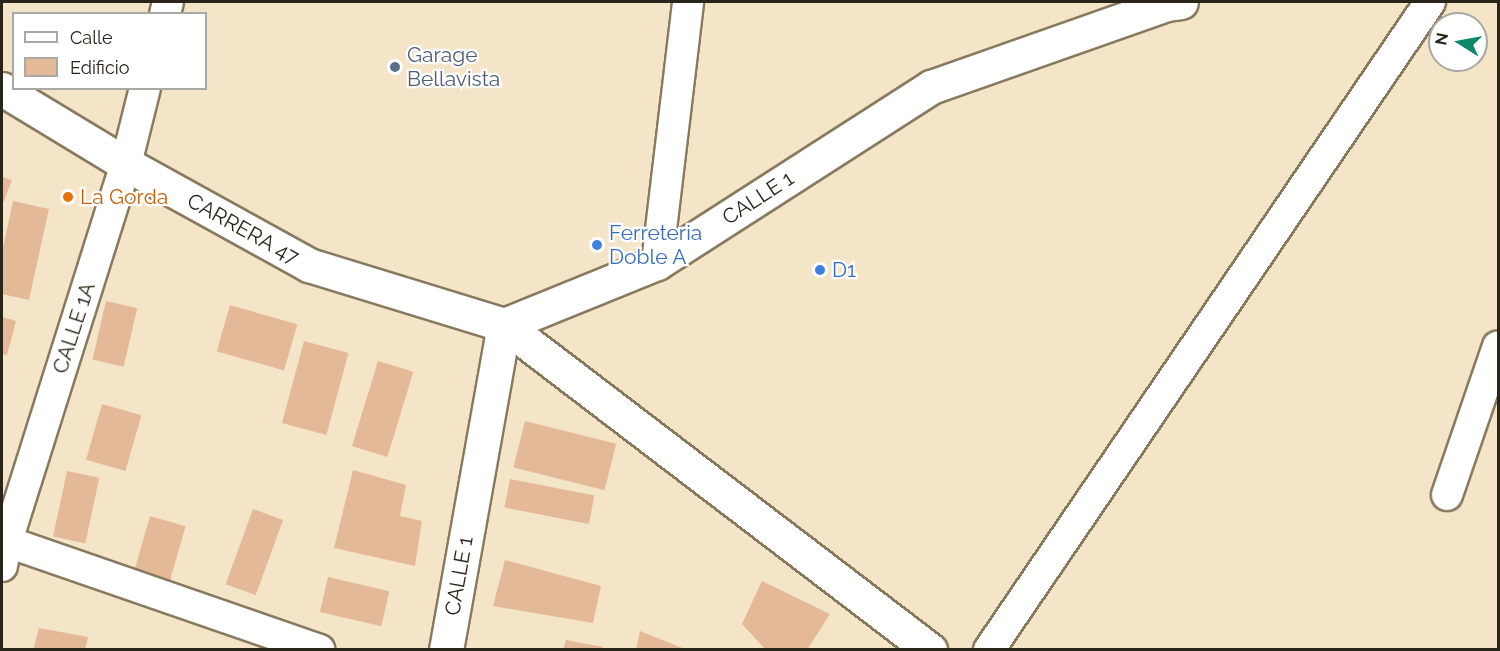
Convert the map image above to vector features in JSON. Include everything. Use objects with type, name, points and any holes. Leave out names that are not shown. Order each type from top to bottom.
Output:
[{"type":"main road","name":"CALLE 1","points":[[446,650],[504,325],[657,262],[931,87],[1167,4],[1181,2]]},
{"type":"main road","name":"CARRERA 47","points":[[2,89],[126,164],[309,266],[504,325]]},
{"type":"main road","points":[[504,325],[930,650]]},
{"type":"street","points":[[657,262],[688,2]]},
{"type":"street","points":[[989,650],[1430,2]]},
{"type":"street","name":"CALLE 1A","points":[[3,549],[126,164],[145,90]]},
{"type":"street","points":[[1447,495],[1498,346]]},
{"type":"street","points":[[3,549],[320,650]]},
{"type":"building","points":[[2,177],[12,180],[2,206]]},
{"type":"building","points":[[13,201],[49,209],[29,300],[2,294],[2,252]]},
{"type":"building","points":[[106,301],[137,308],[124,367],[93,359]]},
{"type":"building","points":[[230,305],[297,324],[284,370],[217,351]]},
{"type":"building","points":[[2,317],[16,321],[7,355],[2,354]]},
{"type":"building","points":[[304,341],[348,353],[326,435],[282,423]]},
{"type":"building","points":[[378,361],[413,372],[387,457],[352,446]]},
{"type":"building","points":[[102,404],[141,415],[125,471],[86,460]]},
{"type":"building","points":[[525,421],[616,444],[605,490],[513,468]]},
{"type":"building","points":[[353,470],[406,485],[400,516],[422,521],[415,566],[334,548]]},
{"type":"building","points":[[67,471],[99,478],[85,543],[53,537]]},
{"type":"building","points":[[510,479],[594,495],[589,524],[504,507]]},
{"type":"building","points":[[253,509],[283,520],[256,595],[226,584]]},
{"type":"building","points":[[150,516],[186,526],[169,585],[133,575]]},
{"type":"building","points":[[505,560],[601,586],[593,623],[493,606]]},
{"type":"building","points":[[328,577],[389,591],[381,626],[320,612]]},
{"type":"building","points":[[762,581],[830,614],[807,650],[766,650],[742,624]]},
{"type":"building","points":[[39,628],[88,637],[85,650],[33,650]]},
{"type":"building","points":[[640,631],[685,649],[685,650],[636,650]]},
{"type":"building","points":[[566,640],[603,647],[603,650],[563,650]]},
{"type":"place","name":"Garage Bellavista","points":[[395,67]]},
{"type":"place","name":"La Gorda","points":[[68,197]]},
{"type":"place","name":"Ferreteria Doble A","points":[[597,245]]},
{"type":"place","name":"D1","points":[[820,270]]}]
